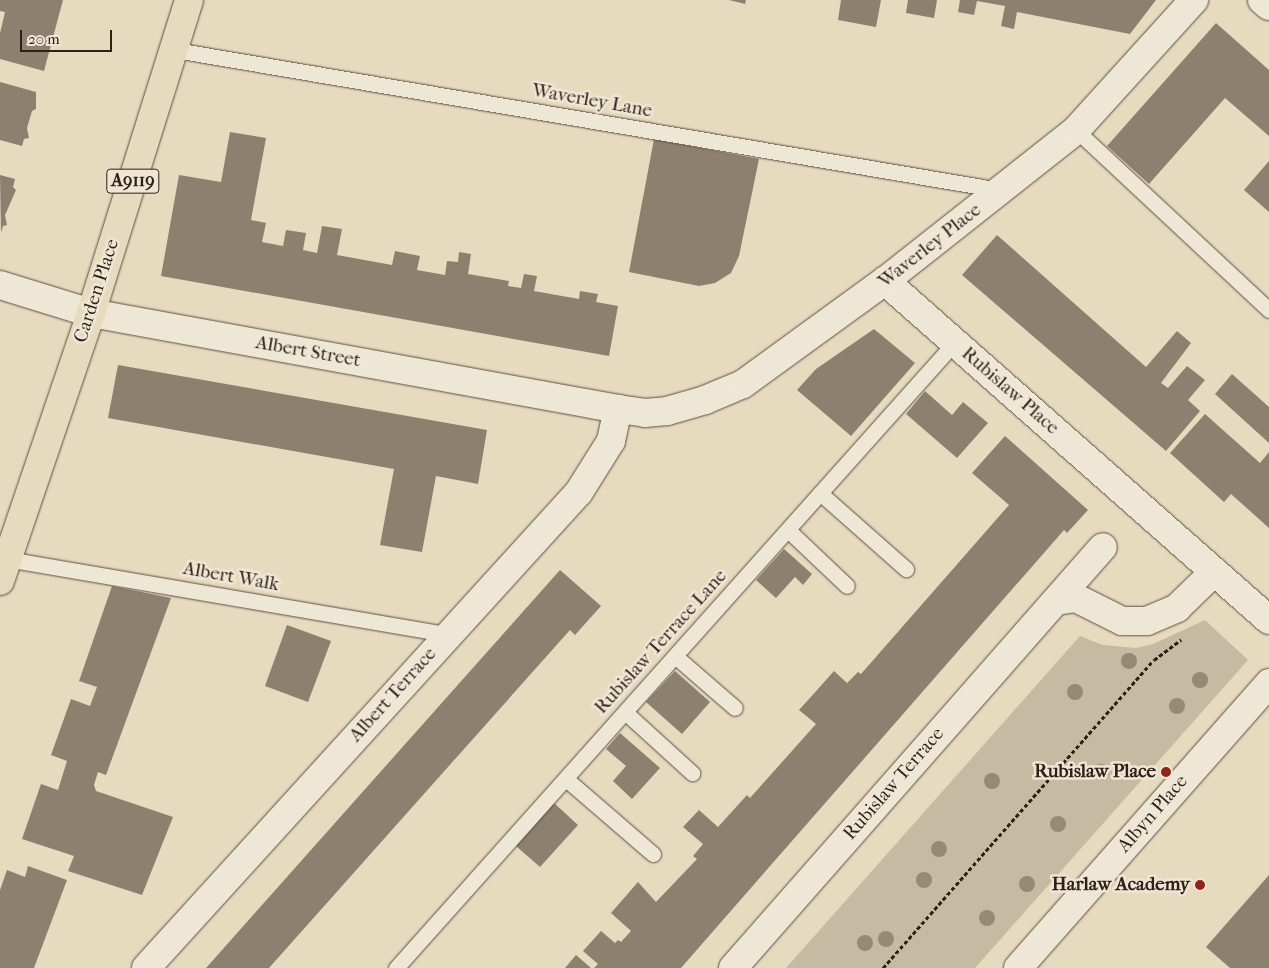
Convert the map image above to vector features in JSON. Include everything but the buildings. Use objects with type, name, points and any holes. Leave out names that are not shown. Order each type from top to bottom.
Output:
[{"type":"main road","name":"Carden Place","points":[[4,570],[91,312],[176,50],[189,0]]},
{"type":"street","name":"Waverley Place","points":[[618,409],[645,413],[667,411],[705,400],[743,384],[885,281],[1076,130],[1194,0]]},
{"type":"street","points":[[1262,0],[1269,6]]},
{"type":"street","name":"Rubislaw Place","points":[[885,281],[1269,620]]},
{"type":"street","name":"Albert Street","points":[[0,285],[91,312],[618,409]]},
{"type":"street","name":"Albert Terrace","points":[[146,968],[579,492],[612,441],[618,409]]},
{"type":"street","name":"Rubislaw Terrace","points":[[733,968],[1103,547]]},
{"type":"street","points":[[1056,601],[1076,598],[1122,622],[1147,621],[1177,608],[1214,572]]},
{"type":"street","name":"Albyn Place","points":[[1018,968],[1269,683]]},
{"type":"lane","name":"Waverley Lane","points":[[176,50],[1001,191]]},
{"type":"lane","points":[[1076,130],[1266,303]]},
{"type":"lane","name":"Rubislaw Terrace Lane","points":[[396,968],[955,342]]},
{"type":"lane","points":[[820,494],[906,569]]},
{"type":"lane","points":[[788,530],[847,586]]},
{"type":"lane","name":"Albert Walk","points":[[4,570],[448,634]]},
{"type":"lane","points":[[675,656],[734,708]]},
{"type":"lane","points":[[625,712],[692,773]]},
{"type":"lane","points":[[566,779],[652,854]]},
{"type":"path","points":[[883,968],[1154,660],[1182,639]]},
{"type":"shaded area","points":[[1205,620],[1248,660],[975,968],[786,968],[1080,636],[1103,645],[1136,648],[1153,644]]},
{"type":"place","name":"Rubislaw Place","points":[[1166,772]]},
{"type":"place","name":"Harlaw Academy","points":[[1200,885]]}]
